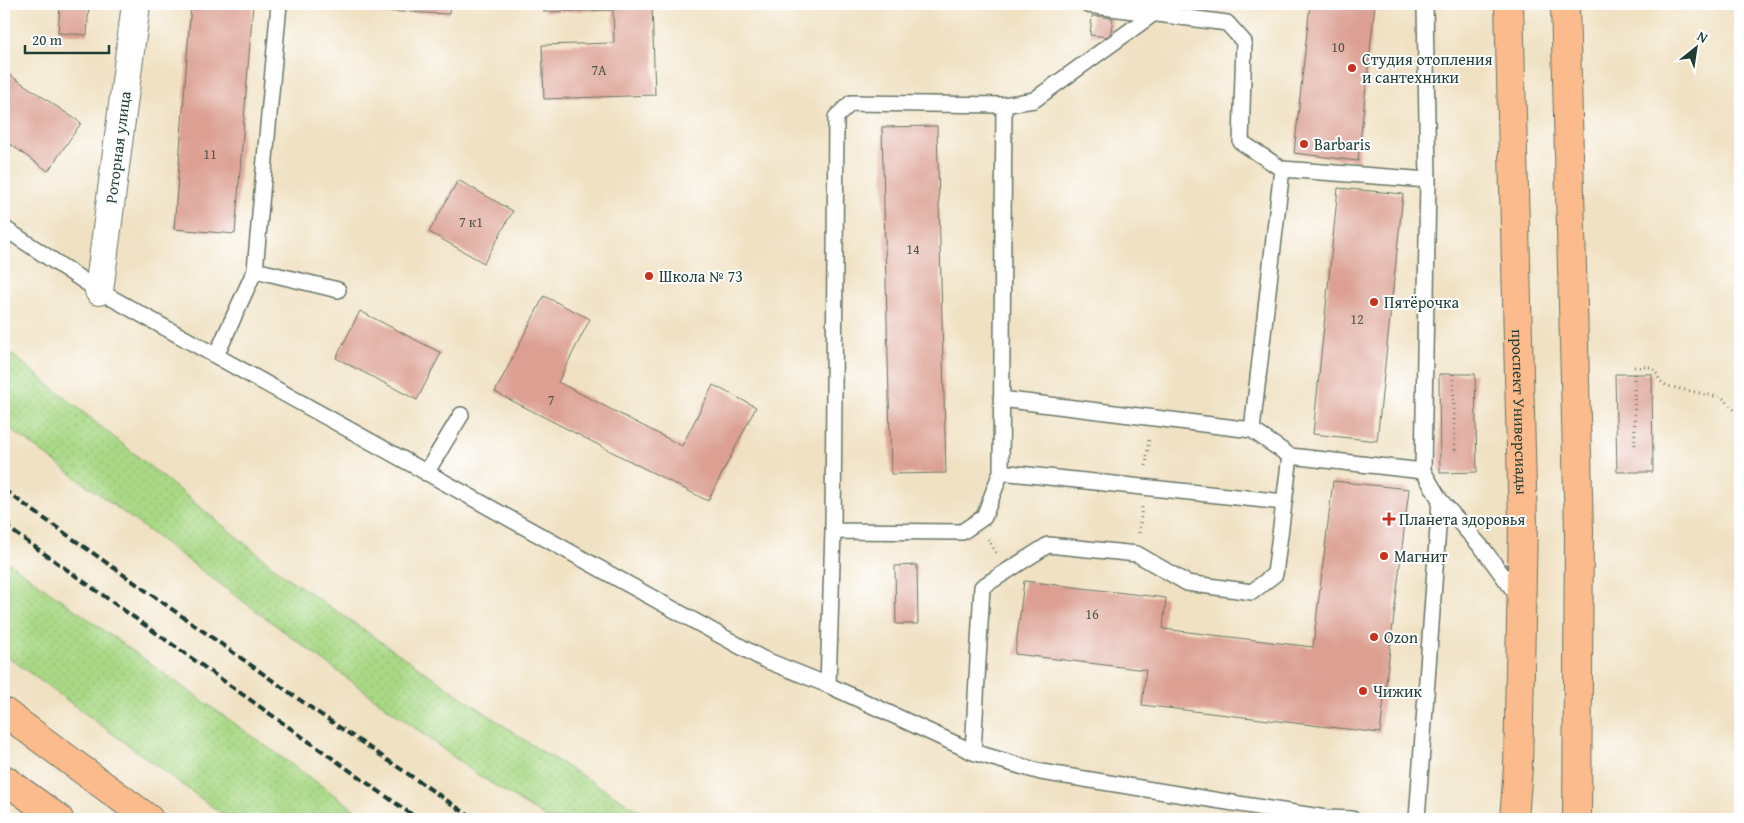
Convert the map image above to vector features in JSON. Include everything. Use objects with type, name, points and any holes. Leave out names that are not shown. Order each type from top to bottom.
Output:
[{"type":"main road","name":"проспект Универсиады","points":[[1509,4],[1522,524],[1518,767],[1514,819]]},
{"type":"main road","points":[[1565,4],[1579,531],[1577,819]]},
{"type":"main road","points":[[4,712],[149,819]]},
{"type":"main road","points":[[4,779],[59,819]]},
{"type":"street","name":"Роторная улица","points":[[100,291],[136,4]]},
{"type":"lane","points":[[216,356],[255,270],[279,4]]},
{"type":"lane","points":[[1425,4],[1428,180],[1423,471],[1440,500],[1484,550],[1521,601]]},
{"type":"lane","points":[[1088,5],[1227,23],[1244,42],[1241,142],[1282,169],[1428,180]]},
{"type":"lane","points":[[828,685],[833,531],[836,117],[851,103],[1004,105],[1034,100],[1153,14]]},
{"type":"lane","points":[[833,531],[962,532],[984,517],[1001,472],[1004,105]]},
{"type":"lane","points":[[1252,430],[1282,169]]},
{"type":"lane","points":[[4,228],[100,291],[763,659],[828,685],[973,752],[1041,772],[1326,818],[1352,819]]},
{"type":"lane","points":[[255,270],[338,290]]},
{"type":"lane","points":[[1001,399],[1252,430],[1290,456],[1423,471]]},
{"type":"lane","points":[[426,473],[461,415]]},
{"type":"lane","points":[[973,752],[982,587],[1048,545],[1137,554],[1187,583],[1252,592],[1275,574],[1290,456]]},
{"type":"lane","points":[[1001,472],[1284,502]]},
{"type":"lane","points":[[1417,819],[1440,500]]},
{"type":"path","points":[[1634,367],[1650,367],[1655,370],[1660,381],[1667,386],[1723,398],[1740,416]]},
{"type":"path","points":[[1453,374],[1455,452]]},
{"type":"path","points":[[1634,374],[1635,448]]},
{"type":"path","points":[[977,522],[1007,571]]},
{"type":"green space","points":[[4,348],[285,576],[538,749],[653,819],[548,819],[478,775],[4,424]]},
{"type":"green space","points":[[4,559],[368,819],[229,819],[4,654]]},
{"type":"building","points":[[60,4],[89,4],[87,35],[58,33]]},
{"type":"building","points":[[191,4],[253,4],[235,234],[174,229]]},
{"type":"building","points":[[377,4],[450,4],[449,14],[377,11]]},
{"type":"building","points":[[544,4],[665,4],[652,6],[655,95],[544,99],[542,45],[614,43],[613,10],[544,12]]},
{"type":"building","points":[[1310,4],[1375,4],[1358,161],[1294,153]]},
{"type":"building","points":[[1092,16],[1113,18],[1110,37],[1090,35]]},
{"type":"building","points":[[4,71],[81,123],[48,171],[4,140]]},
{"type":"building","points":[[937,126],[946,473],[891,474],[882,127]]},
{"type":"building","points":[[458,180],[513,211],[484,263],[429,232]]},
{"type":"building","points":[[1338,188],[1403,194],[1377,441],[1313,434]]},
{"type":"building","points":[[544,296],[590,319],[558,382],[682,446],[713,385],[756,407],[708,501],[495,392]]},
{"type":"building","points":[[360,311],[441,353],[417,400],[336,358]]},
{"type":"building","points":[[1439,374],[1475,374],[1477,472],[1440,473]]},
{"type":"building","points":[[1615,374],[1652,374],[1653,472],[1617,472]]},
{"type":"building","points":[[1333,481],[1409,489],[1380,733],[1142,705],[1146,670],[1015,654],[1024,581],[1166,598],[1163,629],[1313,647]]},
{"type":"building","points":[[917,565],[918,624],[896,624],[895,566]]},
{"type":"railway","points":[[4,490],[317,712],[474,819]]},
{"type":"railway","points":[[4,525],[418,819]]},
{"type":"place","name":"Студия отопления и сантехники","points":[[1352,68]]},
{"type":"place","name":"Barbaris","points":[[1304,144]]},
{"type":"place","name":"Школа № 73","points":[[649,276]]},
{"type":"place","name":"Пятёрочка","points":[[1374,302]]},
{"type":"place","name":"Планета здоровья","points":[[1389,519]]},
{"type":"place","name":"Магнит","points":[[1384,556]]},
{"type":"place","name":"Ozon","points":[[1374,637]]},
{"type":"place","name":"Чижик","points":[[1363,691]]}]
